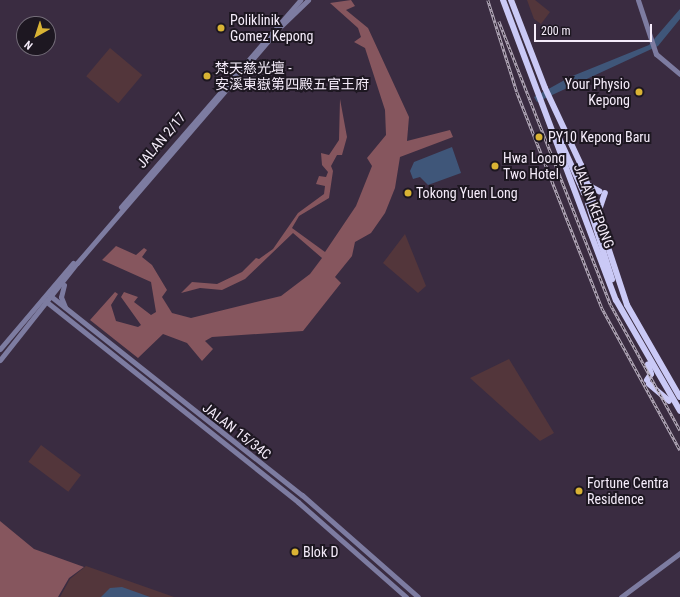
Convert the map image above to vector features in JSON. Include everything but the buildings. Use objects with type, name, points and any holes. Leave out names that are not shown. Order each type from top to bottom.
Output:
[{"type":"main road","name":"JALAN KEPONG","points":[[503,0],[616,300],[644,351],[680,411]]},
{"type":"main road","name":"JALAN KEPONG","points":[[511,0],[549,98],[598,213],[627,305],[680,396]]},
{"type":"main road","points":[[545,112],[591,197],[616,300]]},
{"type":"main road","points":[[586,182],[602,192],[598,213]]},
{"type":"main road","points":[[644,351],[651,372],[648,382],[660,389],[680,415]]},
{"type":"street","name":"JALAN 2/17","points":[[46,300],[48,294],[300,0]]},
{"type":"street","name":"JALAN 2/17","points":[[46,300],[52,298],[68,276],[280,27],[308,0]]},
{"type":"street","points":[[638,0],[656,54],[680,74]]},
{"type":"street","points":[[39,314],[50,308],[64,311],[60,297],[68,276]]},
{"type":"street","name":"JALAN 15/34C","points":[[48,294],[64,311],[298,502],[406,596]]},
{"type":"street","name":"JALAN 15/34C","points":[[46,300],[64,311],[299,492],[418,597]]},
{"type":"street","points":[[0,360],[39,314],[46,300]]},
{"type":"street","points":[[0,349],[46,300]]},
{"type":"street","points":[[621,597],[680,553]]},
{"type":"shaded area","points":[[351,0],[355,6],[346,10],[368,28],[409,117],[407,141],[450,130],[453,137],[400,157],[395,188],[385,213],[371,233],[355,242],[352,256],[335,277],[341,283],[303,331],[212,337],[205,341],[213,349],[202,361],[187,343],[163,334],[138,358],[90,320],[115,292],[118,294],[111,305],[116,321],[138,327],[141,325],[121,297],[124,292],[138,297],[134,302],[151,315],[156,312],[151,282],[102,260],[116,246],[136,255],[144,248],[147,250],[142,257],[152,265],[167,290],[162,297],[172,313],[191,318],[281,296],[310,274],[322,258],[293,233],[245,279],[222,290],[200,288],[181,293],[192,282],[217,284],[242,272],[256,258],[259,259],[273,249],[298,213],[324,194],[325,186],[316,184],[319,176],[326,177],[328,172],[322,165],[321,153],[329,155],[339,140],[340,99],[347,137],[342,155],[337,155],[331,166],[333,171],[329,198],[299,216],[292,228],[325,252],[356,206],[372,166],[367,158],[386,135],[385,110],[365,48],[354,42],[361,37],[358,28],[330,3]]},
{"type":"shaded area","points":[[527,0],[535,0],[550,12],[541,24],[534,19]]},
{"type":"shaded area","points":[[110,48],[142,75],[118,103],[86,76]]},
{"type":"shaded area","points":[[405,234],[426,286],[418,293],[383,263]]},
{"type":"shaded area","points":[[509,359],[554,433],[540,441],[470,378]]},
{"type":"shaded area","points":[[41,445],[81,475],[68,492],[28,462]]},
{"type":"shaded area","points":[[0,521],[34,549],[84,567],[69,578],[58,597],[0,597]]},
{"type":"shaded area","points":[[86,566],[174,597],[60,597],[70,579]]},
{"type":"water","points":[[680,9],[680,19],[658,46],[537,102],[534,97],[570,77],[649,45]]},
{"type":"water","points":[[452,147],[461,173],[428,185],[420,177],[413,179],[410,171],[414,162]]},
{"type":"water","points":[[122,587],[150,597],[101,597],[110,588]]},
{"type":"railway","points":[[488,0],[517,92],[602,308],[680,450]]},
{"type":"railway","points":[[499,21],[611,305],[680,430]]},
{"type":"place","name":"Poliklinik Gomez Kepong","points":[[221,28]]},
{"type":"place","name":"梵天慈光壇 - 安溪東嶽第四殿五官王府","points":[[207,76]]},
{"type":"place","name":"Your Physio Kepong","points":[[639,92]]},
{"type":"place","name":"PY10 Kepong Baru","points":[[539,137]]},
{"type":"place","name":"Hwa Loong Two Hotel","points":[[495,166]]},
{"type":"place","name":"Tokong Yuen Long","points":[[408,193]]},
{"type":"place","name":"Fortune Centra Residence","points":[[579,491]]},
{"type":"place","name":"Blok D","points":[[295,552]]}]
